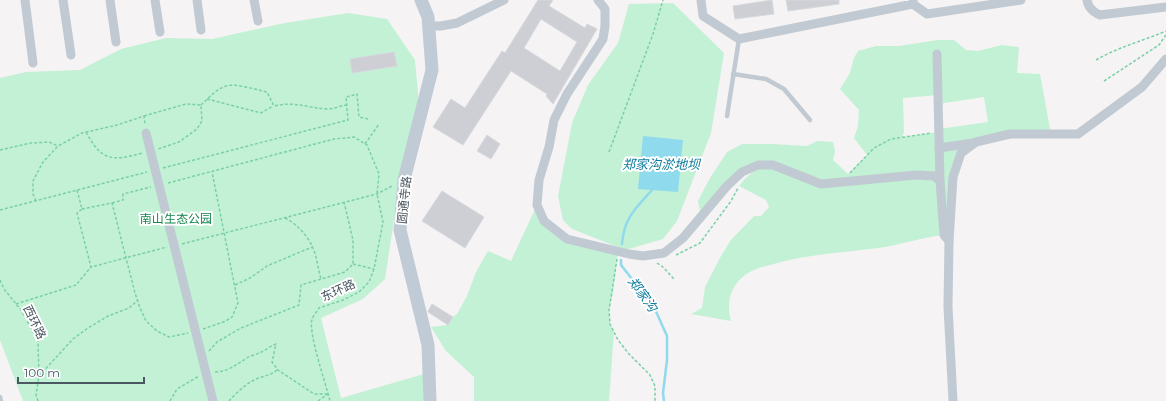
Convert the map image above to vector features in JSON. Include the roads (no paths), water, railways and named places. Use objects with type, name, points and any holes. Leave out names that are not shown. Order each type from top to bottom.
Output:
[{"type":"street","points":[[26,0],[33,63]]},
{"type":"street","points":[[63,0],[70,54]]},
{"type":"street","points":[[110,0],[116,42]]},
{"type":"street","points":[[155,0],[160,32]]},
{"type":"street","points":[[196,0],[201,30]]},
{"type":"street","points":[[254,0],[258,21]]},
{"type":"street","name":"圆通寺路","points":[[421,0],[428,17],[432,70],[404,180],[400,230],[428,345],[430,401]]},
{"type":"street","points":[[429,26],[457,24],[504,0]]},
{"type":"street","points":[[598,0],[605,9],[603,40],[567,94],[554,120],[549,147],[539,180],[537,205],[544,221],[567,239],[643,256],[664,254],[683,238],[727,186],[742,172],[758,164],[773,165],[821,184],[916,175],[934,176],[940,181]]},
{"type":"street","points":[[700,0],[703,16],[738,39],[913,2],[927,14],[1021,0]]},
{"type":"street","points":[[1087,0],[1087,3],[1093,12],[1100,15],[1166,7]]},
{"type":"street","points":[[937,54],[941,204],[944,235],[949,241]]},
{"type":"street","points":[[939,148],[976,142],[1010,134],[1078,134],[1142,87],[1166,59]]},
{"type":"street","points":[[146,133],[213,401]]},
{"type":"street","points":[[953,401],[948,307],[949,241],[953,177],[961,153],[976,142]]},
{"type":"lane","points":[[727,116],[738,39]]},
{"type":"lane","points":[[733,74],[766,79],[784,89],[810,120]]},
{"type":"lane","points":[[0,397],[1,401]]},
{"type":"water","name":"郑家沟淤地坝","points":[[643,136],[683,140],[678,192],[638,189]]},
{"type":"waterway","name":"郑家沟","points":[[622,244],[625,227],[631,214],[652,190]]},
{"type":"waterway","name":"郑家沟","points":[[621,260],[621,265],[654,307],[667,336],[667,360],[663,393],[664,401]]},
{"type":"park label","name":"南山生态公园","points":[[176,218]]}]
